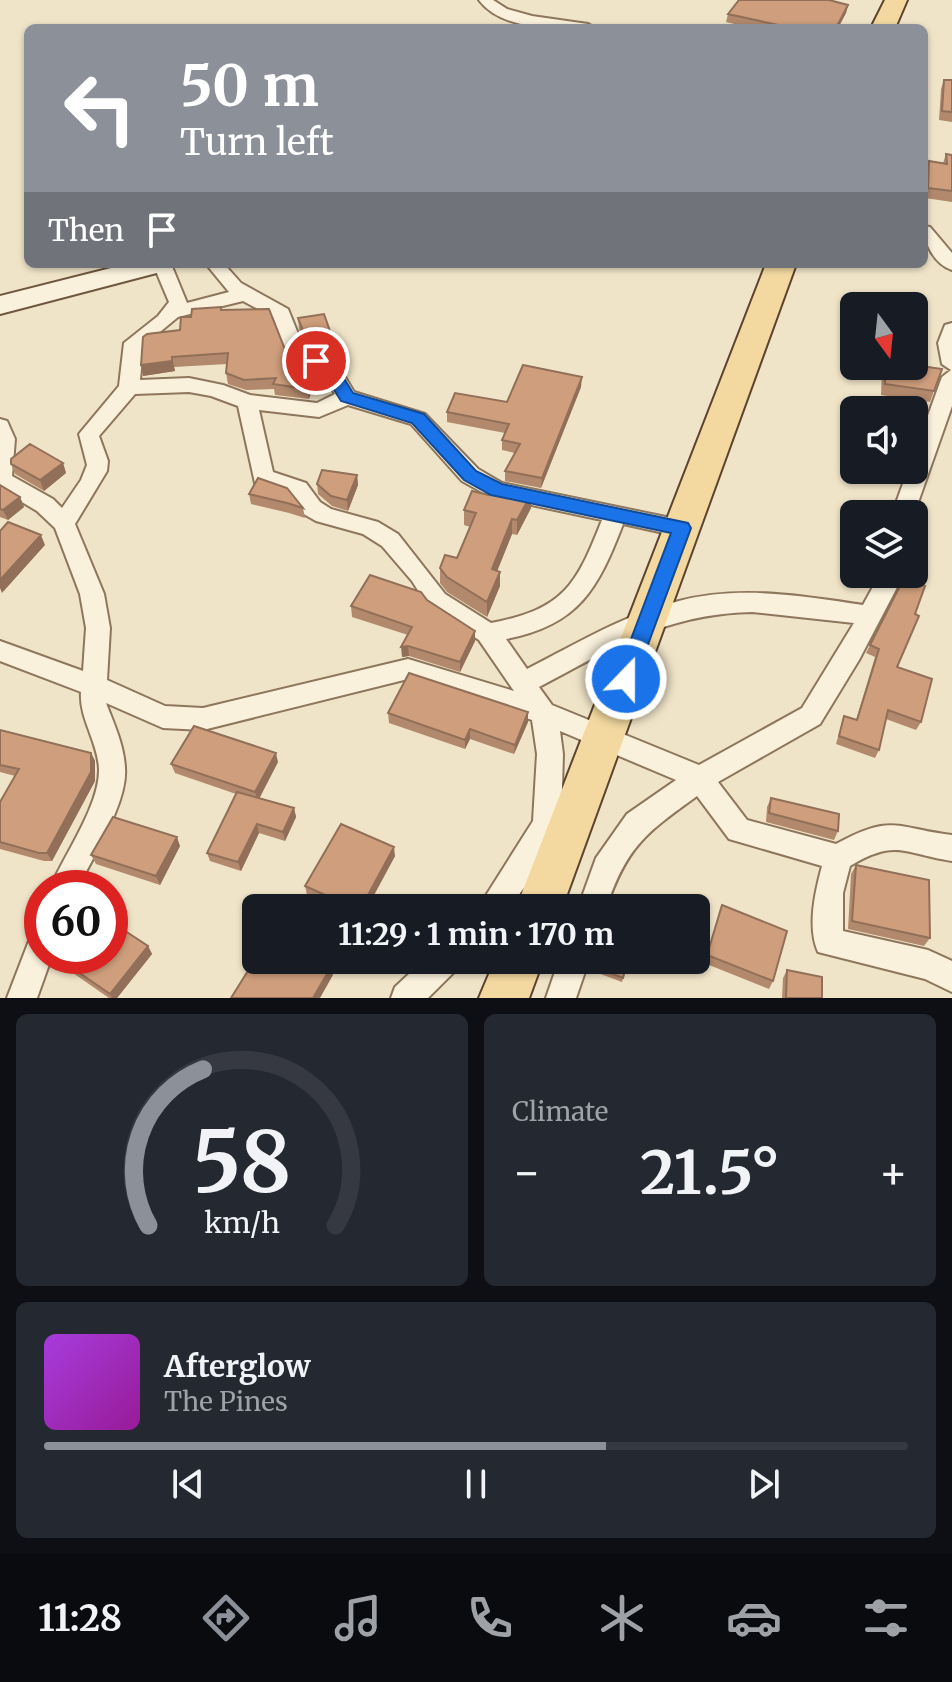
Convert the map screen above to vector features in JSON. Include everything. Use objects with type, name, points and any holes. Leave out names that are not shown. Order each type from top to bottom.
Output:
[{"type":"main road","points":[[885,24],[896,0]]},
{"type":"main road","points":[[0,305],[144,268]]},
{"type":"main road","points":[[544,894],[649,621],[779,268]]},
{"type":"main road","points":[[504,998],[513,974]]},
{"type":"street","points":[[486,0],[497,12],[563,24]]},
{"type":"street","points":[[928,236],[952,264]]},
{"type":"street","points":[[64,523],[97,471],[98,460],[88,441],[89,434],[129,388],[134,343],[154,330],[173,312],[178,302],[162,268]]},
{"type":"street","points":[[217,268],[220,274],[246,294],[281,313],[297,356],[326,362],[347,397],[418,419],[470,475],[497,490],[682,528]]},
{"type":"street","points":[[173,312],[246,294]]},
{"type":"street","points":[[952,329],[948,343],[952,364]]},
{"type":"street","points":[[908,500],[952,377]]},
{"type":"street","points":[[129,388],[186,383],[203,385],[247,402],[319,410],[347,397]]},
{"type":"street","points":[[247,402],[263,477],[303,489],[308,495],[310,507],[324,515],[370,528],[390,540],[420,575],[437,601],[488,633],[544,714],[550,754],[547,823],[503,894]]},
{"type":"street","points":[[0,426],[4,439],[1,480],[45,505],[64,523],[92,594],[98,628],[93,702],[107,740],[112,768],[111,789],[73,870]]},
{"type":"street","points":[[488,633],[525,627],[573,602],[596,564],[615,515]]},
{"type":"street","points":[[597,894],[606,867],[637,823],[700,778],[811,716],[885,588]]},
{"type":"street","points":[[523,683],[649,621],[679,610],[716,603],[771,601],[870,616]]},
{"type":"street","points":[[0,651],[92,685],[163,717],[203,719],[408,669],[604,736],[700,778],[739,830],[838,858]]},
{"type":"street","points":[[952,848],[912,837],[880,836],[862,842],[838,858],[829,893],[828,942],[928,965],[952,977]]},
{"type":"street","points":[[22,998],[31,974]]},
{"type":"street","points":[[406,998],[431,974]]},
{"type":"street","points":[[561,998],[569,974]]},
{"type":"building","points":[[739,0],[829,0],[848,5],[838,24],[774,24],[728,14]]},
{"type":"building","points":[[944,80],[952,80],[952,112],[942,111]]},
{"type":"building","points":[[946,154],[952,155],[952,191],[928,188],[929,161],[947,164]]},
{"type":"building","points":[[221,307],[221,310],[269,309],[286,352],[317,362],[307,389],[273,384],[276,378],[244,380],[226,373],[228,353],[172,357],[172,361],[141,365],[143,337],[147,334],[180,330],[181,317],[191,317],[192,309]]},
{"type":"building","points":[[324,314],[333,340],[306,338],[298,318]]},
{"type":"building","points":[[523,365],[582,377],[542,478],[505,471],[520,444],[502,440],[509,424],[447,412],[455,393],[507,402]]},
{"type":"building","points":[[928,367],[942,369],[934,391],[885,384],[885,380],[928,380]]},
{"type":"building","points":[[30,444],[63,463],[40,480],[11,464],[11,459]]},
{"type":"building","points":[[322,470],[357,475],[347,500],[331,496],[317,484]]},
{"type":"building","points":[[258,478],[287,488],[303,508],[249,494]]},
{"type":"building","points":[[0,485],[20,497],[3,510],[0,509]]},
{"type":"building","points":[[495,485],[532,493],[517,520],[512,519],[492,569],[500,572],[487,602],[447,577],[440,568],[445,555],[457,558],[476,513],[464,510],[472,491],[489,495]]},
{"type":"building","points":[[8,522],[41,535],[0,580],[0,531]]},
{"type":"building","points":[[370,575],[421,592],[427,600],[475,631],[460,662],[408,646],[401,647],[412,627],[351,606]]},
{"type":"building","points":[[899,588],[924,588],[915,614],[919,616],[897,667],[932,679],[921,722],[888,710],[879,750],[839,736],[844,716],[857,720],[879,649],[870,645]]},
{"type":"building","points":[[409,673],[528,712],[515,745],[470,729],[465,740],[388,713]]},
{"type":"building","points":[[194,726],[276,753],[255,792],[171,764]]},
{"type":"building","points":[[0,730],[91,753],[91,772],[47,853],[0,842],[0,802],[19,769],[0,765]]},
{"type":"building","points":[[237,792],[294,808],[283,832],[257,824],[238,862],[207,853]]},
{"type":"building","points":[[771,798],[839,814],[838,831],[769,813]]},
{"type":"building","points":[[113,817],[177,837],[156,876],[91,855]]},
{"type":"building","points":[[341,824],[394,847],[369,894],[323,894],[305,886]]},
{"type":"building","points":[[856,865],[929,880],[930,938],[852,921]]},
{"type":"building","points":[[722,905],[787,931],[773,981],[710,956],[710,945]]},
{"type":"building","points":[[128,933],[148,946],[128,971]]},
{"type":"building","points":[[787,970],[822,977],[822,998],[786,998]]},
{"type":"building","points":[[81,974],[126,974],[110,994]]},
{"type":"building","points":[[246,974],[327,974],[313,998],[231,998]]},
{"type":"route","points":[[316,361],[326,362],[347,397],[418,419],[470,475],[497,490],[682,528],[626,679]]}]
